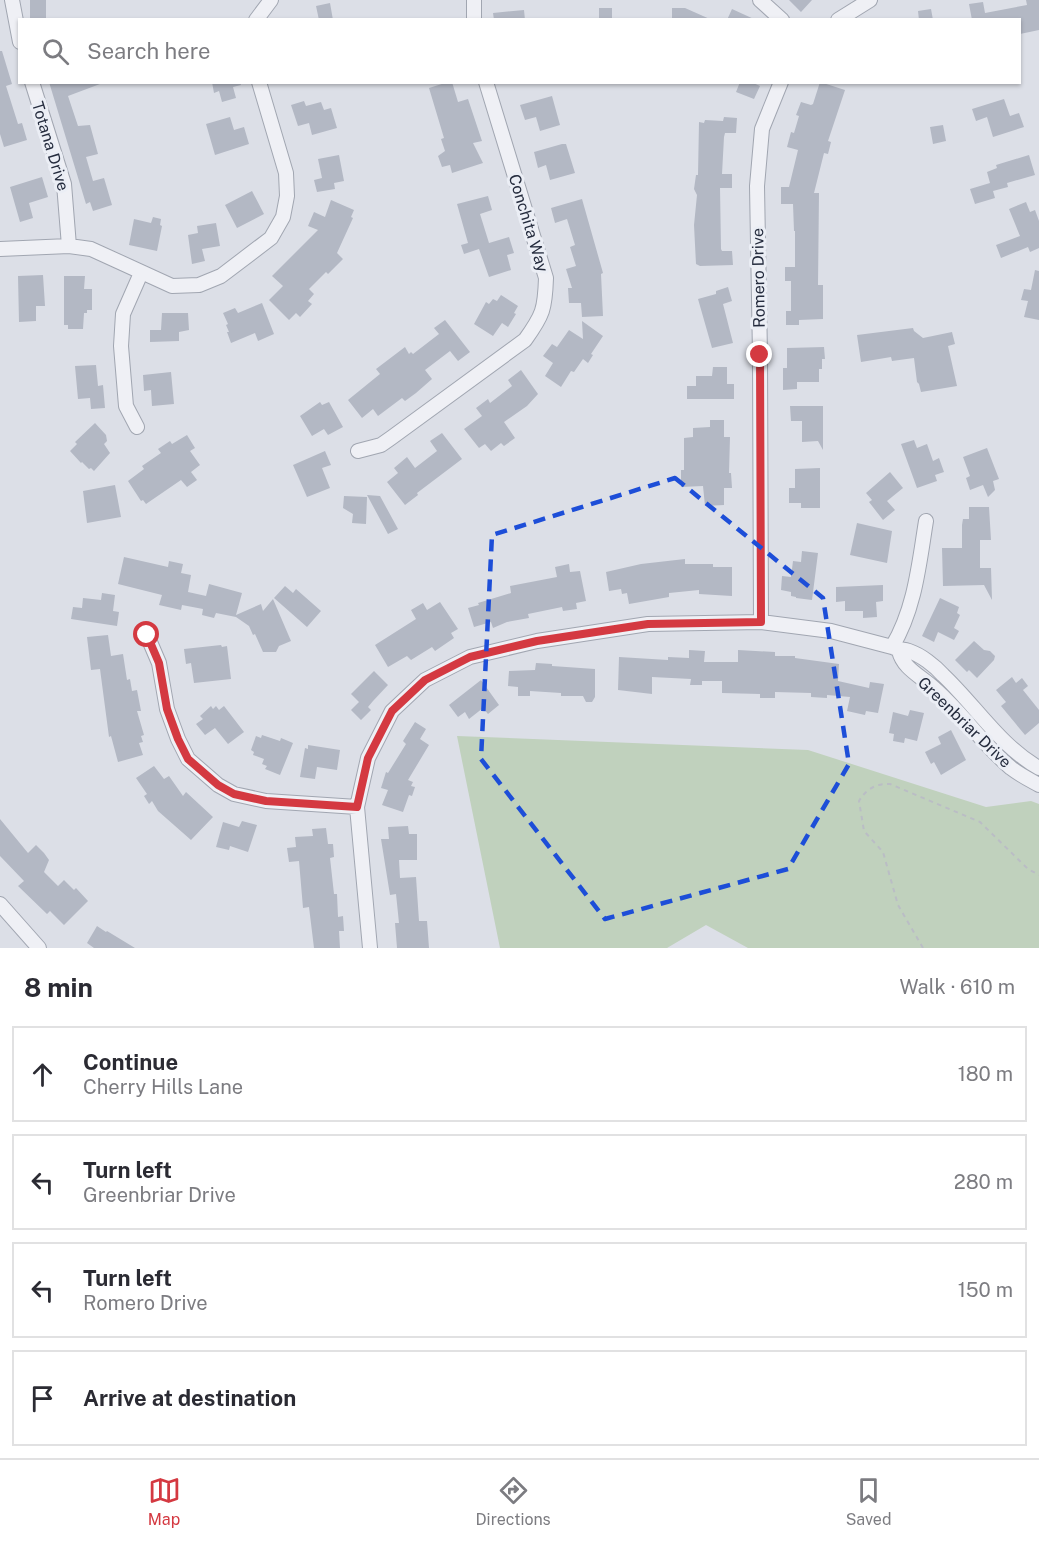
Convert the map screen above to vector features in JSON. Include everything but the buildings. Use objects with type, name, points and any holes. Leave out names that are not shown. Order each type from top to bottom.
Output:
[{"type":"street","points":[[12,0],[18,32]]},
{"type":"street","points":[[258,18],[271,0]]},
{"type":"street","points":[[474,0],[474,18]]},
{"type":"street","points":[[760,0],[780,18]]},
{"type":"street","points":[[841,18],[870,0]]},
{"type":"street","name":"Totana Drive","points":[[33,84],[64,184],[69,246]]},
{"type":"street","points":[[0,249],[69,246],[91,249],[172,286],[199,285],[221,276],[271,238],[284,217],[287,196],[286,173],[260,84]]},
{"type":"street","name":"Conchita Way","points":[[358,451],[381,445],[391,438],[525,340],[540,319],[545,299],[546,279],[487,84]]},
{"type":"street","name":"Romero Drive","points":[[761,622],[757,186],[762,129],[780,84]]},
{"type":"street","points":[[137,427],[126,406],[121,346],[123,314],[141,273]]},
{"type":"street","points":[[896,649],[913,598],[926,521]]},
{"type":"street","name":"Greenbriar Drive","points":[[370,948],[357,807],[368,758],[392,711],[425,680],[470,657],[537,641],[648,624],[761,622],[831,631],[896,649],[908,650],[943,674],[1008,744],[1039,768]]},
{"type":"street","points":[[147,635],[159,663],[167,709],[178,739],[188,759],[218,785],[234,794],[266,801],[357,807]]},
{"type":"street","name":"Greenbriar Drive","points":[[896,649],[906,665],[941,694],[998,756],[1011,768],[1039,785]]},
{"type":"street","points":[[0,904],[39,948]]},
{"type":"path","points":[[923,948],[898,905],[894,884],[886,869],[883,852],[864,831],[859,801],[870,789],[880,783],[890,784],[981,822],[1023,864],[1039,876]]},
{"type":"highlighted area","points":[[675,478],[823,598],[849,764],[788,869],[605,919],[481,759],[492,535]]},
{"type":"green space","points":[[457,736],[808,750],[986,807],[1031,801],[1039,804],[1039,948],[748,948],[706,925],[667,948],[500,948]]},
{"type":"route","points":[[147,635],[159,663],[167,709],[178,739],[188,759],[218,785],[234,794],[266,801],[357,807],[368,758],[392,711],[425,680],[470,657],[537,641],[648,624],[761,622],[760,355]]}]
